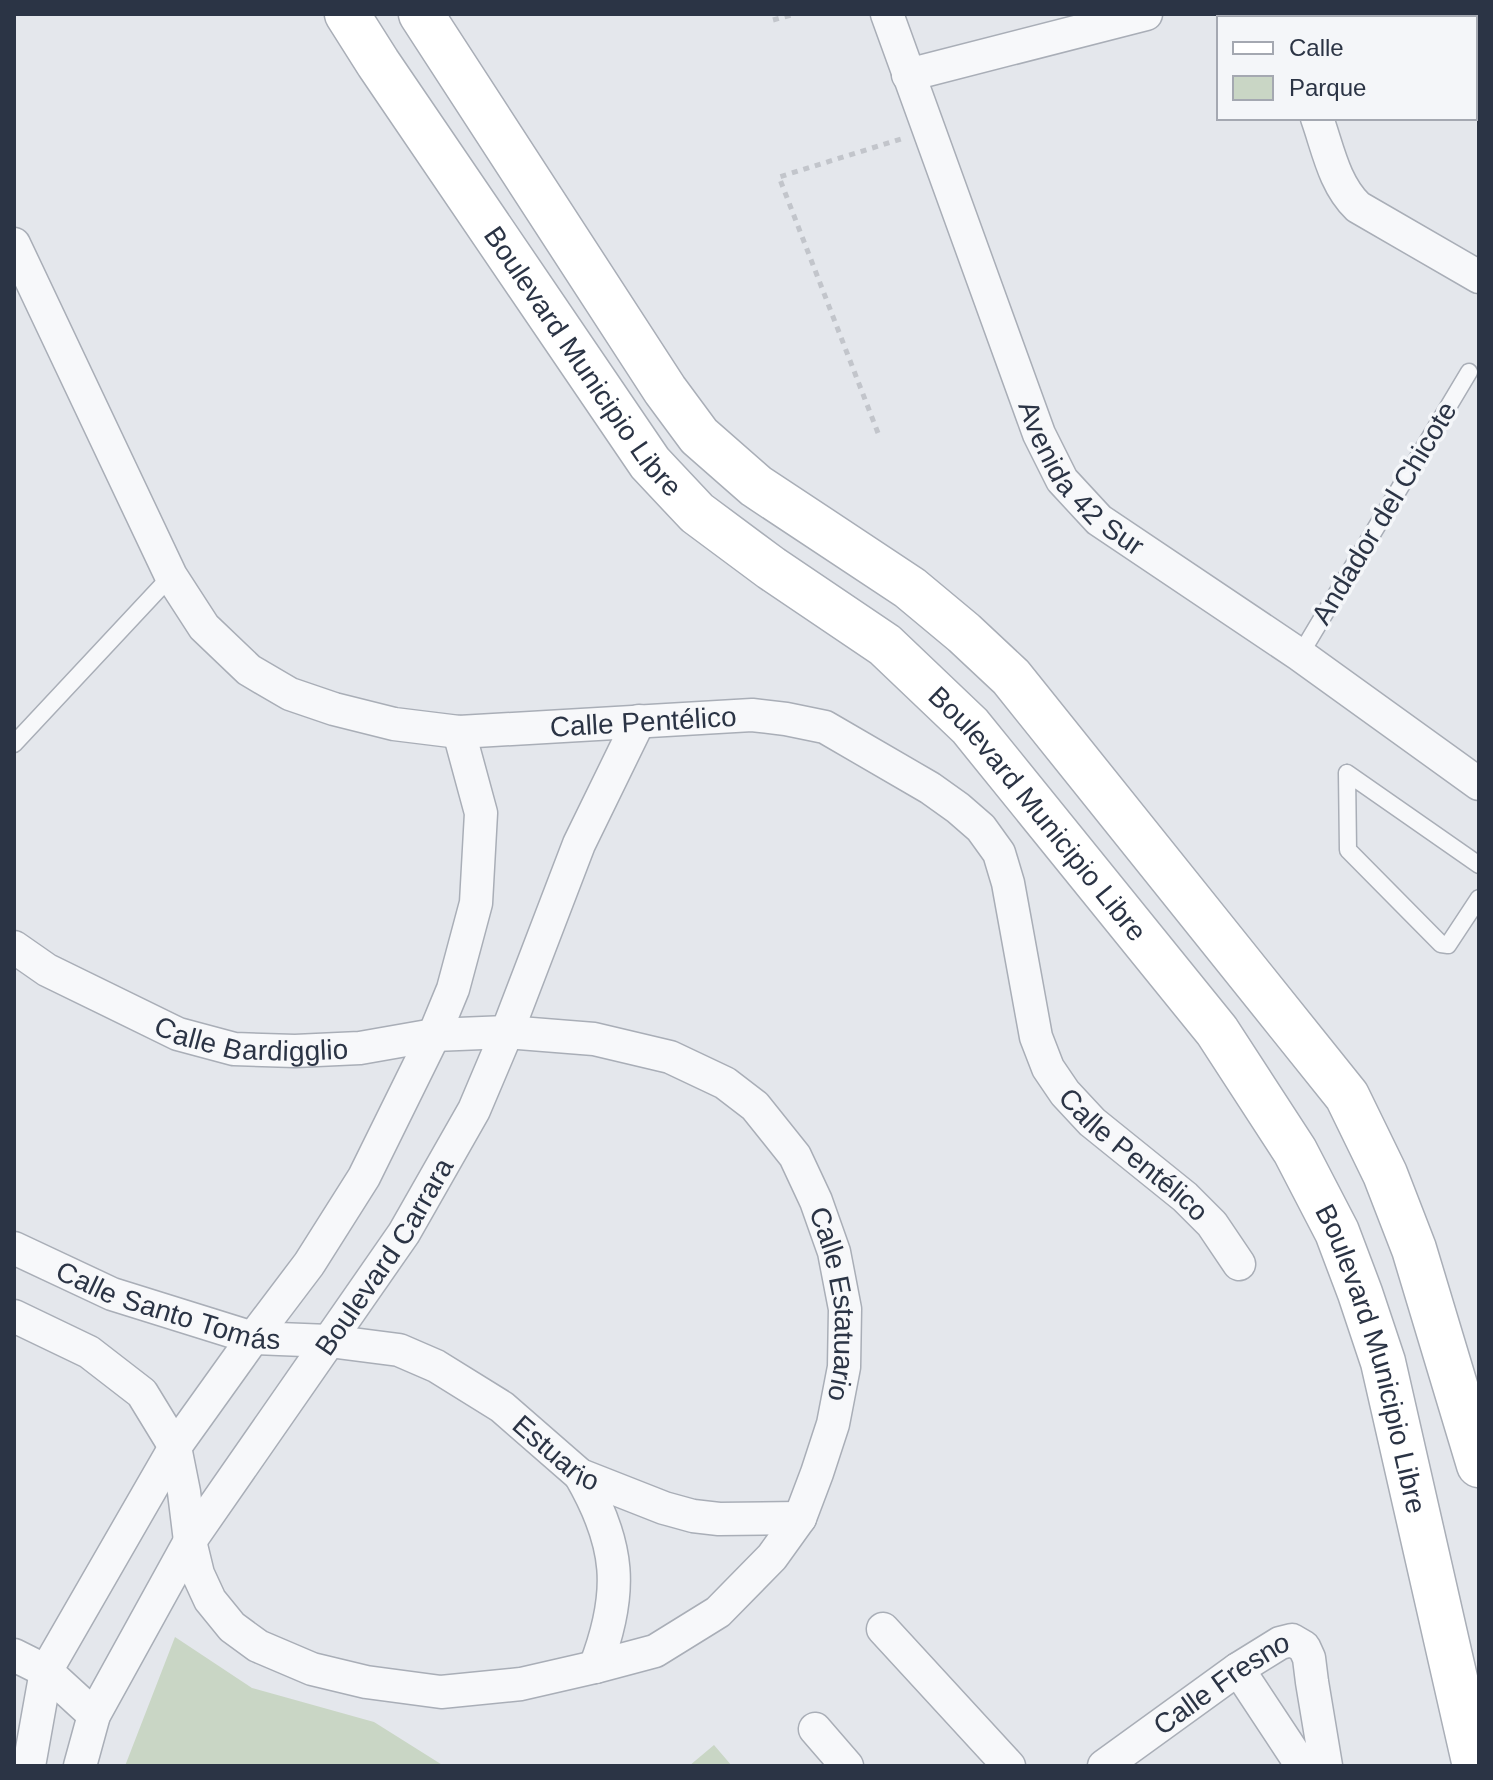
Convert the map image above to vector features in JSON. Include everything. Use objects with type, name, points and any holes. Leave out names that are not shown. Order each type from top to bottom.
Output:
[{"type":"main road","name":"Boulevard Municipio Libre","points":[[347,14],[650,463],[697,513],[771,568],[885,645],[970,726],[1217,1031],[1295,1151],[1337,1232],[1383,1362],[1475,1766]]},
{"type":"main road","name":"Boulevard Municipio Libre","points":[[425,20],[665,390],[699,436],[756,486],[910,588],[1011,677],[1347,1096],[1385,1174],[1414,1249],[1478,1457]]},
{"type":"main road","points":[[378,63],[425,20]]},
{"type":"street","name":"Avenida 42 Sur","points":[[887,14],[1039,434],[1062,480],[1099,520],[1300,655],[1479,784]]},
{"type":"street","points":[[908,75],[1146,14]]},
{"type":"street","points":[[1318,120],[1347,197],[1358,207],[1479,277]]},
{"type":"street","name":"Calle Pentélico","points":[[14,244],[171,576],[204,627],[249,670],[290,694],[334,709],[394,724],[459,732],[752,715],[786,719],[825,727],[930,788],[981,828],[999,853],[1008,883],[1036,1037],[1048,1068],[1065,1093],[1092,1122],[1185,1197],[1212,1224],[1239,1264]]},
{"type":"street","name":"Boulevard Carrara","points":[[80,1766],[94,1715],[190,1541],[404,1233],[474,1110],[579,844],[639,721]]},
{"type":"street","name":"Boulevard Carrara","points":[[29,1766],[46,1671],[175,1447],[309,1264],[364,1177],[434,1035],[453,989],[476,903],[481,813],[459,732]]},
{"type":"street","name":"Calle Bardigglio","points":[[14,947],[47,970],[178,1034],[234,1049],[295,1051],[360,1048],[434,1035],[507,1032]]},
{"type":"street","name":"Calle Estatuario","points":[[190,1541],[198,1574],[210,1600],[232,1627],[258,1646],[312,1669],[366,1682],[441,1692],[521,1684],[655,1651],[718,1612],[772,1557],[800,1518],[833,1424],[844,1367],[845,1309],[834,1252],[816,1201],[795,1156],[755,1106],[725,1083],[670,1057],[594,1039],[507,1032]]},
{"type":"street","name":"Calle Santo Tomás","points":[[14,1248],[112,1294],[253,1338],[329,1341]]},
{"type":"street","points":[[14,1316],[89,1352],[142,1393],[175,1447],[190,1541]]},
{"type":"street","name":"Estuario","points":[[329,1341],[399,1350],[436,1366],[502,1407],[580,1475],[664,1508],[719,1519],[800,1518]]},
{"type":"street","points":[[580,1475],[596,1503],[608,1535],[614,1568],[613,1603],[607,1636],[595,1667]]},
{"type":"street","points":[[883,1629],[1009,1766]]},
{"type":"street","name":"Calle Fresno","points":[[1104,1766],[1238,1669],[1280,1643],[1292,1640],[1304,1647],[1309,1658],[1326,1766]]},
{"type":"street","points":[[14,1655],[46,1671],[94,1715]]},
{"type":"street","points":[[1238,1669],[1302,1766]]},
{"type":"street","points":[[815,1729],[847,1766]]},
{"type":"lane","name":"Andador del Chicote","points":[[1300,655],[1469,372]]},
{"type":"lane","points":[[14,744],[171,576]]},
{"type":"lane","points":[[1479,865],[1347,773],[1348,850],[1441,944],[1448,945],[1479,898]]},
{"type":"path","points":[[773,20],[795,14]]},
{"type":"path","points":[[878,433],[779,177],[928,131]]},
{"type":"green space","points":[[175,1637],[252,1688],[374,1722],[444,1766],[125,1766]]},
{"type":"green space","points":[[714,1745],[732,1766],[689,1766]]}]
